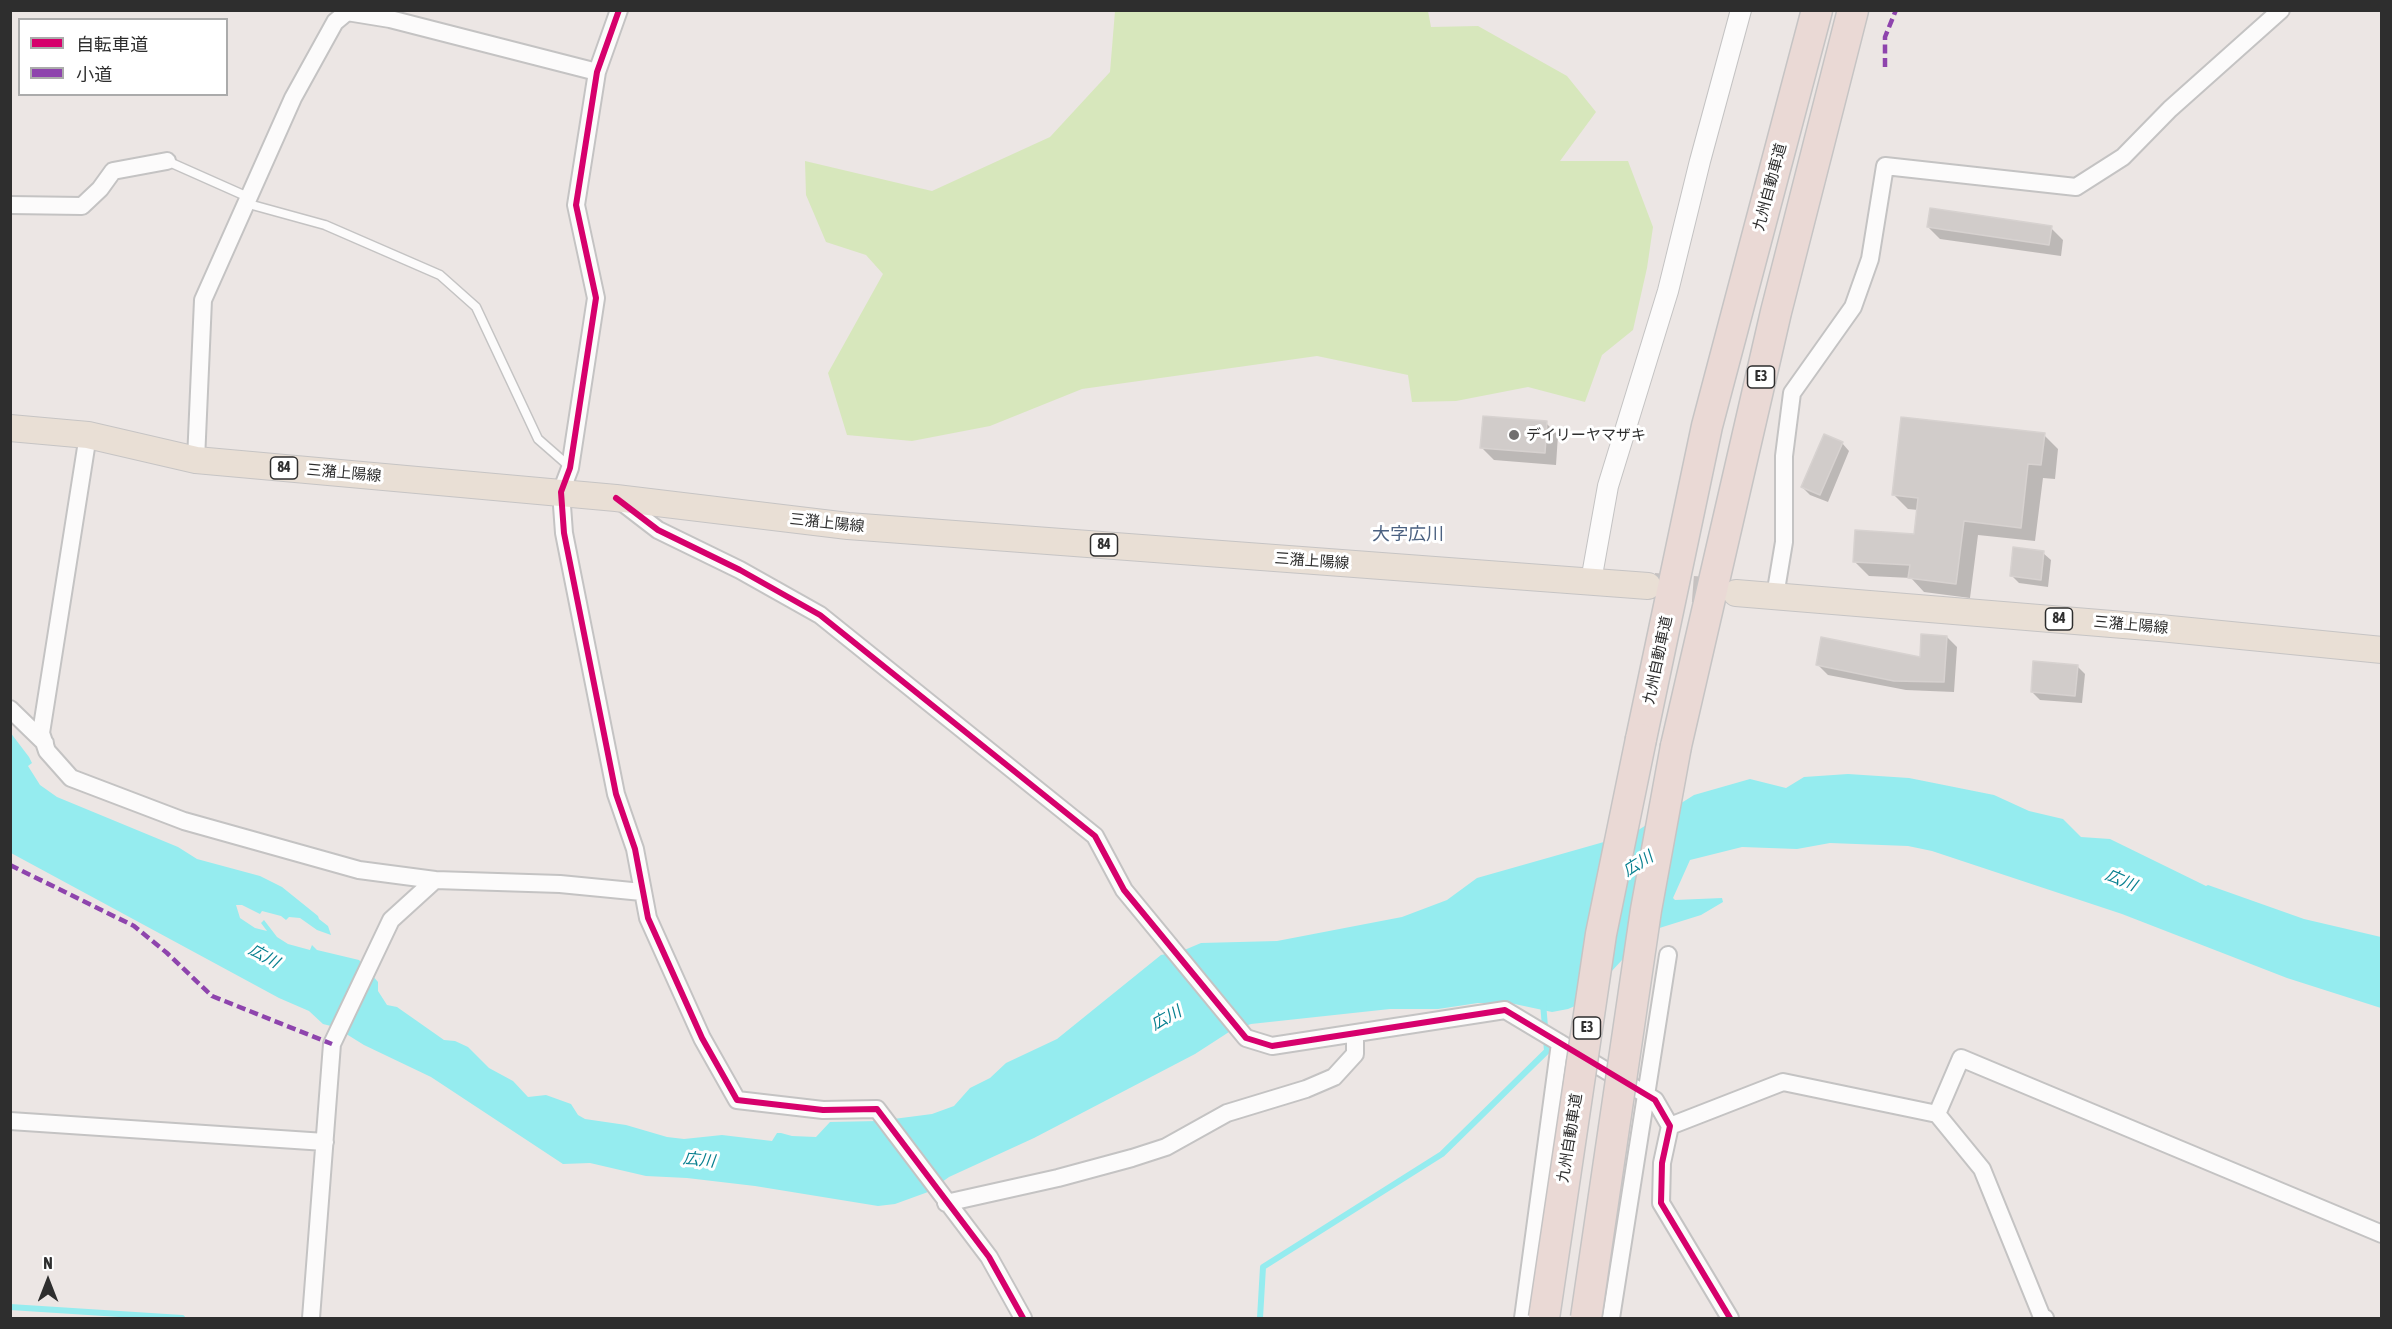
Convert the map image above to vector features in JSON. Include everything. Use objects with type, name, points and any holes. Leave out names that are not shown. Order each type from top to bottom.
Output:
[{"type":"highway","name":"九州自動車道","points":[[1544,1318],[1600,946],[1641,739],[1707,426],[1817,10]]},
{"type":"highway","name":"E3","points":[[1586,1318],[1644,921],[1676,746],[1776,312],[1853,10]]},
{"type":"main road","name":"三潴上陽線","points":[[10,428],[88,435],[195,460],[561,492],[848,526],[1648,586]]},
{"type":"main road","name":"三潴上陽線","points":[[1736,593],[2160,627],[2382,650]]},
{"type":"street","points":[[619,10],[597,72],[576,205],[596,298],[570,468],[561,492],[564,533],[616,794],[635,849],[648,918],[702,1038],[738,1100],[823,1110],[877,1109],[944,1201],[989,1257],[1023,1318]]},
{"type":"street","points":[[1591,581],[1608,486],[1668,291],[1741,10]]},
{"type":"street","points":[[1774,596],[1784,542],[1784,456],[1792,393],[1853,307],[1870,259],[1885,166],[2076,187],[2123,157],[2170,109],[2281,10]]},
{"type":"street","points":[[195,460],[203,300],[293,98],[335,22],[347,11],[390,19],[597,72]]},
{"type":"street","points":[[10,205],[82,206],[100,189],[113,171],[167,161]]},
{"type":"street","points":[[88,435],[41,733],[47,751],[71,778],[184,821],[359,870],[435,880],[560,884],[642,892]]},
{"type":"street","points":[[616,498],[658,530],[740,570],[820,615],[1086,828],[1095,836],[1124,890],[1164,942],[1246,1038],[1272,1046],[1505,1010],[1655,1100],[1670,1126],[1662,1163],[1661,1203],[1730,1318]]},
{"type":"street","points":[[10,708],[45,743]]},
{"type":"street","points":[[311,1318],[333,1044],[392,920],[435,880]]},
{"type":"street","points":[[1611,1318],[1668,955]]},
{"type":"street","points":[[944,1201],[1058,1178],[1166,1147],[1227,1113],[1306,1089],[1334,1077],[1355,1054],[1355,1034]]},
{"type":"street","points":[[1523,1318],[1560,1043]]},
{"type":"street","points":[[1937,1114],[1961,1058],[2382,1234]]},
{"type":"street","points":[[1670,1126],[1783,1082],[1937,1114],[1982,1169],[2042,1317],[2045,1318]]},
{"type":"street","points":[[10,1121],[326,1142]]},
{"type":"lane","points":[[167,161],[247,200],[325,225],[440,275],[477,308],[538,439],[570,468]]},
{"type":"green space","points":[[1115,11],[1428,11],[1431,27],[1478,26],[1567,76],[1596,112],[1560,161],[1628,161],[1653,227],[1647,268],[1633,330],[1602,355],[1585,402],[1528,387],[1456,401],[1412,402],[1408,375],[1317,356],[1082,389],[990,426],[912,441],[847,435],[828,373],[883,274],[866,255],[826,242],[806,195],[805,161],[932,191],[1050,137],[1110,72]]},
{"type":"water","name":"広川","points":[[10,732],[29,757],[32,763],[28,766],[40,785],[57,797],[178,847],[197,859],[260,876],[282,887],[318,916],[328,926],[331,935],[317,930],[300,918],[289,917],[286,920],[281,916],[262,911],[260,914],[242,905],[236,905],[240,918],[255,928],[267,931],[261,923],[264,920],[277,937],[288,944],[310,950],[312,945],[317,950],[359,960],[378,982],[378,991],[387,1005],[397,1007],[444,1040],[455,1041],[468,1047],[489,1068],[513,1081],[528,1097],[546,1095],[571,1104],[578,1115],[585,1119],[626,1125],[667,1137],[684,1139],[722,1135],[772,1141],[777,1133],[816,1137],[830,1122],[878,1121],[932,1114],[954,1106],[970,1088],[990,1078],[1006,1063],[1057,1039],[1161,955],[1182,951],[1201,943],[1277,941],[1402,917],[1447,900],[1477,878],[1632,834],[1694,795],[1750,779],[1786,788],[1804,777],[1848,774],[1909,778],[1994,795],[2029,811],[2063,819],[2081,837],[2110,839],[2206,886],[2304,919],[2381,937],[2381,1008],[2287,978],[2122,914],[1932,851],[1908,846],[1830,843],[1797,849],[1742,847],[1690,860],[1673,898],[1675,900],[1722,898],[1723,902],[1701,915],[1653,930],[1582,1003],[1568,1009],[1552,1012],[1510,1003],[1478,1003],[1438,1009],[1390,1009],[1251,1024],[1229,1032],[1195,1054],[1034,1138],[949,1177],[928,1192],[895,1204],[878,1206],[755,1186],[646,1176],[590,1163],[563,1164],[431,1077],[364,1045],[335,1027],[323,1024],[309,1011],[279,998],[11,853]]},
{"type":"building","points":[[1930,208],[2052,226],[2049,245],[1927,227]]},
{"type":"building","name":"デイリーヤマザキ","points":[[1483,416],[1547,421],[1545,453],[1480,448]]},
{"type":"building","points":[[1901,417],[2045,433],[2041,465],[2028,464],[2021,528],[1964,521],[1956,584],[1908,578],[1910,565],[1853,562],[1855,530],[1914,534],[1918,498],[1892,495]]},
{"type":"building","points":[[1824,434],[1843,442],[1820,495],[1801,487]]},
{"type":"building","points":[[2013,547],[2044,551],[2041,580],[2010,576]]},
{"type":"building","points":[[1921,634],[1947,636],[1944,682],[1894,681],[1816,665],[1821,637],[1920,657]]},
{"type":"building","points":[[2033,661],[2078,665],[2075,696],[2031,692]]},
{"type":"waterway","points":[[1260,1318],[1263,1267],[1442,1154],[1547,1051],[1543,1003]]},
{"type":"waterway","points":[[10,1307],[182,1318]]},
{"type":"tunnel","points":[[1654,586],[1731,592]]},
{"type":"marked path","points":[[1885,67],[1885,37],[1896,10]]},
{"type":"marked path","points":[[10,865],[134,926],[167,953],[212,996],[332,1044]]},
{"type":"cycle path","points":[[619,10],[597,72],[576,205],[596,298],[570,468],[561,492],[564,533],[616,794],[635,849],[648,918],[702,1038],[737,1100],[823,1110],[877,1109],[989,1257],[1023,1318]]},
{"type":"cycle path","points":[[616,498],[658,530],[740,570],[820,615],[1095,836],[1124,890],[1246,1038],[1272,1046],[1505,1010],[1655,1100],[1670,1126],[1662,1163],[1661,1203],[1730,1318]]},
{"type":"place","name":"デイリーヤマザキ","points":[[1514,435]]},
{"type":"district","name":"大字広川","points":[[1408,534]]}]
